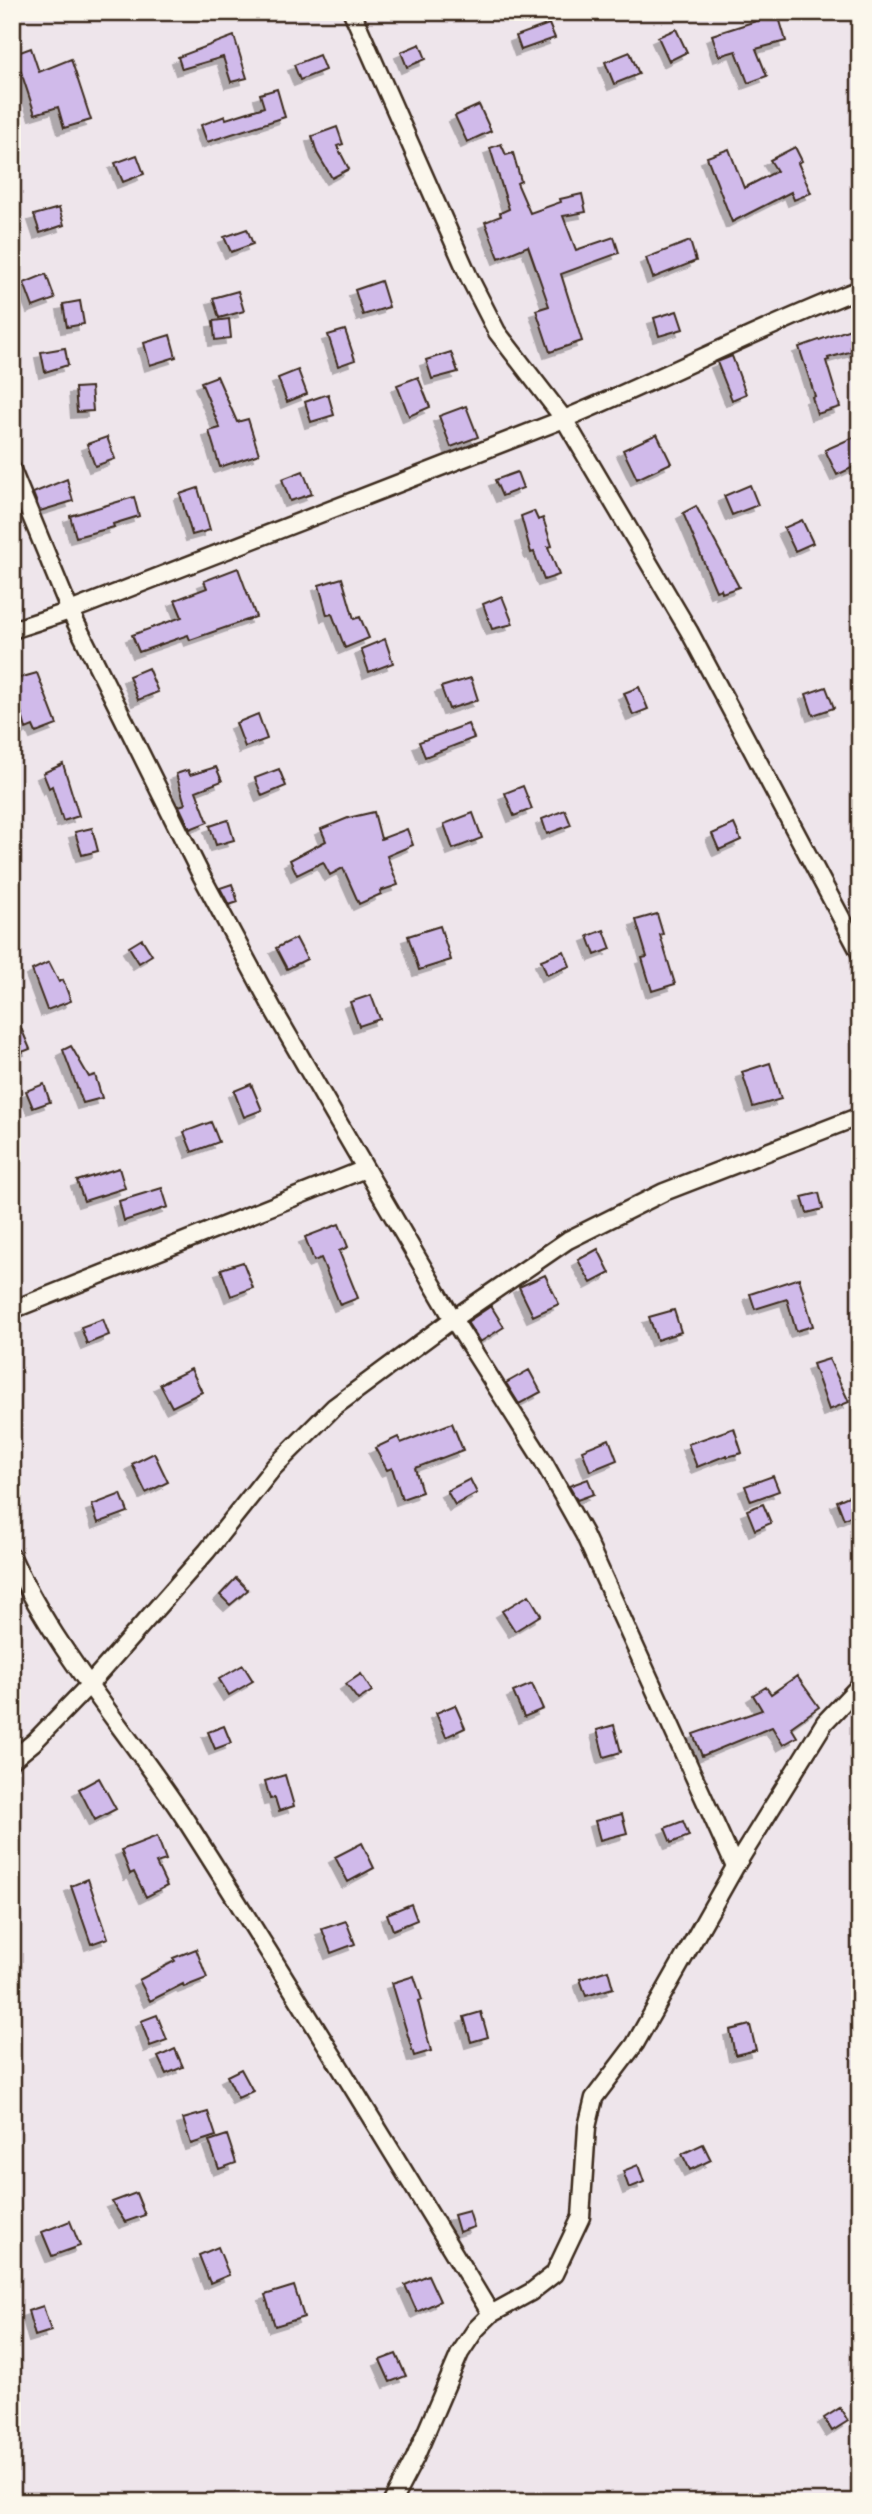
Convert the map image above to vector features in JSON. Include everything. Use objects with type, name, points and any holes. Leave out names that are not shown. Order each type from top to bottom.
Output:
[{"type":"street","points":[[352,12],[469,277],[497,332],[564,419],[688,631],[860,953]]},
{"type":"street","points":[[12,629],[70,611],[564,419],[624,394],[789,316],[860,289]]},
{"type":"street","points":[[12,470],[70,611],[207,887],[365,1169],[453,1319],[542,1459],[584,1534],[735,1867]]},
{"type":"street","points":[[12,1760],[34,1742],[89,1685],[207,1550],[274,1467],[334,1407],[453,1319],[568,1240],[664,1192],[860,1116]]},
{"type":"street","points":[[12,1310],[365,1169]]},
{"type":"street","points":[[12,1556],[26,1586],[89,1685],[185,1820],[491,2314]]},
{"type":"street","points":[[392,2502],[415,2458],[460,2353],[475,2329],[491,2314],[531,2292],[554,2274],[581,2217],[587,2127],[594,2098],[635,2043],[735,1867],[825,1721],[860,1685]]},
{"type":"building","points":[[778,14],[786,41],[756,49],[767,76],[748,83],[736,51],[719,56],[712,35]]},
{"type":"building","points":[[549,24],[555,38],[521,50],[516,36]]},
{"type":"building","points":[[676,29],[687,52],[669,61],[658,37]]},
{"type":"building","points":[[234,36],[247,78],[231,82],[223,57],[182,69],[178,57]]},
{"type":"building","points":[[420,44],[426,59],[407,67],[401,52]]},
{"type":"building","points":[[31,48],[39,72],[71,59],[91,120],[64,128],[58,107],[35,114],[20,69],[16,71],[12,59],[12,55]]},
{"type":"building","points":[[630,52],[639,74],[614,84],[605,62]]},
{"type":"building","points":[[319,55],[325,70],[300,80],[294,65]]},
{"type":"building","points":[[277,89],[285,117],[207,142],[201,125],[264,107],[260,94]]},
{"type":"building","points":[[479,105],[491,131],[467,142],[455,116]]},
{"type":"building","points":[[337,127],[343,144],[337,146],[349,169],[332,178],[317,153],[312,136]]},
{"type":"building","points":[[501,144],[506,155],[513,153],[521,181],[517,183],[530,213],[561,202],[560,199],[582,194],[586,212],[563,216],[576,250],[614,237],[619,253],[561,274],[582,341],[550,352],[536,310],[549,306],[528,246],[499,258],[485,222],[501,216],[500,213],[509,209],[490,148]]},
{"type":"building","points":[[795,147],[802,161],[798,163],[811,193],[794,200],[791,192],[732,222],[707,157],[729,149],[744,188],[777,171],[770,160]]},
{"type":"building","points":[[137,155],[144,174],[123,182],[115,163]]},
{"type":"building","points":[[59,208],[64,225],[40,233],[34,215]]},
{"type":"building","points":[[247,229],[253,244],[231,252],[224,237]]},
{"type":"building","points":[[690,241],[696,261],[653,278],[646,258]]},
{"type":"building","points":[[46,274],[55,299],[33,307],[24,283]]},
{"type":"building","points":[[381,281],[389,307],[363,315],[355,290]]},
{"type":"building","points":[[238,291],[244,311],[219,318],[213,298]]},
{"type":"building","points":[[80,301],[84,324],[67,327],[63,304]]},
{"type":"building","points":[[677,311],[683,329],[659,336],[654,318]]},
{"type":"building","points":[[229,319],[231,338],[215,340],[213,321]]},
{"type":"building","points":[[856,327],[860,349],[828,358],[826,361],[840,407],[817,414],[812,397],[815,396],[799,347]]},
{"type":"building","points":[[345,330],[355,360],[338,366],[328,335]]},
{"type":"building","points":[[170,335],[176,357],[150,365],[144,343]]},
{"type":"building","points":[[65,348],[68,365],[45,372],[41,352]]},
{"type":"building","points":[[451,352],[458,372],[432,379],[426,360]]},
{"type":"building","points":[[732,356],[746,394],[732,400],[717,362]]},
{"type":"building","points":[[298,370],[307,394],[287,402],[278,378]]},
{"type":"building","points":[[217,376],[237,422],[248,419],[259,454],[220,467],[209,431],[220,428],[201,382]]},
{"type":"building","points":[[418,377],[430,407],[409,416],[397,385]]},
{"type":"building","points":[[91,387],[93,411],[77,412],[75,388]]},
{"type":"building","points":[[328,394],[334,415],[311,422],[305,402]]},
{"type":"building","points":[[466,406],[478,437],[451,447],[439,416]]},
{"type":"building","points":[[657,434],[671,463],[637,479],[623,450]]},
{"type":"building","points":[[107,437],[115,459],[95,466],[87,444]]},
{"type":"building","points":[[854,437],[860,449],[860,464],[837,475],[825,450]]},
{"type":"building","points":[[303,471],[312,494],[290,501],[282,479]]},
{"type":"building","points":[[517,472],[523,488],[502,496],[495,480]]},
{"type":"building","points":[[67,479],[73,501],[40,511],[33,493]]},
{"type":"building","points":[[750,485],[758,505],[732,515],[724,496]]},
{"type":"building","points":[[198,488],[210,530],[192,535],[180,494]]},
{"type":"building","points":[[134,497],[139,516],[113,524],[114,527],[76,537],[70,516]]},
{"type":"building","points":[[696,506],[739,587],[722,593],[721,589],[716,591],[683,513]]},
{"type":"building","points":[[534,511],[538,520],[543,518],[552,546],[548,547],[559,575],[544,580],[534,552],[531,553],[521,516]]},
{"type":"building","points":[[802,520],[813,543],[795,551],[784,528]]},
{"type":"building","points":[[238,568],[256,617],[190,640],[188,635],[139,652],[132,635],[182,617],[175,600],[207,588],[204,581]]},
{"type":"building","points":[[342,578],[354,619],[360,617],[369,638],[345,648],[332,614],[327,615],[319,585]]},
{"type":"building","points":[[502,596],[513,624],[492,629],[483,604]]},
{"type":"building","points":[[385,639],[393,663],[369,672],[361,649]]},
{"type":"building","points":[[148,668],[158,692],[138,700],[129,676]]},
{"type":"building","points":[[37,673],[57,725],[36,733],[33,726],[26,729],[12,680]]},
{"type":"building","points":[[471,678],[478,700],[449,709],[441,687]]},
{"type":"building","points":[[639,687],[648,709],[633,715],[624,693]]},
{"type":"building","points":[[826,687],[834,708],[813,715],[806,694]]},
{"type":"building","points":[[258,714],[267,739],[245,747],[236,723]]},
{"type":"building","points":[[468,724],[474,738],[425,757],[419,742]]},
{"type":"building","points":[[63,764],[79,816],[63,821],[52,786],[49,788],[43,773]]},
{"type":"building","points":[[216,767],[222,781],[196,791],[208,822],[190,829],[179,806],[185,804],[176,774],[188,770],[190,775]]},
{"type":"building","points":[[279,769],[286,786],[262,796],[255,778]]},
{"type":"building","points":[[523,786],[532,809],[514,816],[505,793]]},
{"type":"building","points":[[565,810],[571,825],[547,834],[542,819]]},
{"type":"building","points":[[374,812],[381,839],[407,829],[413,845],[387,856],[398,885],[380,891],[381,894],[359,904],[343,868],[330,875],[323,862],[297,875],[290,860],[326,841],[321,829],[348,818]]},
{"type":"building","points":[[473,813],[482,838],[453,849],[444,824]]},
{"type":"building","points":[[228,820],[234,840],[216,845],[210,826]]},
{"type":"building","points":[[734,824],[741,840],[719,850],[712,834]]},
{"type":"building","points":[[92,828],[98,851],[82,855],[75,832]]},
{"type":"building","points":[[232,884],[238,902],[229,905],[220,888]]},
{"type":"building","points":[[657,914],[663,934],[660,935],[675,984],[652,991],[642,958],[647,957],[636,920]]},
{"type":"building","points":[[440,926],[451,960],[419,970],[408,936]]},
{"type":"building","points":[[604,930],[611,949],[595,955],[588,936]]},
{"type":"building","points":[[296,938],[307,959],[287,969],[276,948]]},
{"type":"building","points":[[142,939],[152,955],[139,963],[129,947]]},
{"type":"building","points":[[564,951],[570,966],[547,975],[541,960]]},
{"type":"building","points":[[49,962],[59,982],[63,980],[71,1001],[47,1010],[32,970]]},
{"type":"building","points":[[371,995],[380,1019],[359,1026],[350,1002]]},
{"type":"building","points":[[12,1007],[30,1049],[12,1056]]},
{"type":"building","points":[[71,1046],[89,1077],[95,1075],[102,1098],[83,1103],[63,1050]]},
{"type":"building","points":[[770,1063],[781,1099],[753,1107],[742,1072]]},
{"type":"building","points":[[44,1084],[50,1102],[33,1108],[26,1091]]},
{"type":"building","points":[[251,1084],[262,1110],[244,1117],[234,1091]]},
{"type":"building","points":[[211,1122],[219,1142],[192,1152],[184,1132]]},
{"type":"building","points":[[119,1168],[125,1188],[84,1201],[77,1181]]},
{"type":"building","points":[[162,1188],[168,1207],[124,1221],[119,1201]]},
{"type":"building","points":[[819,1193],[823,1209],[807,1213],[802,1197]]},
{"type":"building","points":[[339,1224],[348,1247],[339,1251],[358,1298],[340,1305],[321,1258],[314,1261],[305,1237]]},
{"type":"building","points":[[598,1249],[610,1273],[591,1283],[578,1260]]},
{"type":"building","points":[[243,1262],[253,1288],[231,1296],[221,1269]]},
{"type":"building","points":[[545,1275],[559,1304],[533,1316],[519,1287]]},
{"type":"building","points":[[799,1278],[813,1326],[796,1331],[787,1299],[755,1309],[750,1294]]},
{"type":"building","points":[[491,1306],[504,1327],[480,1342],[467,1322]]},
{"type":"building","points":[[674,1310],[681,1332],[657,1340],[649,1317]]},
{"type":"building","points":[[103,1319],[109,1335],[87,1344],[81,1327]]},
{"type":"building","points":[[829,1359],[849,1402],[829,1410],[813,1364]]},
{"type":"building","points":[[191,1369],[202,1392],[172,1407],[160,1384]]},
{"type":"building","points":[[529,1370],[541,1392],[519,1404],[506,1383]]},
{"type":"building","points":[[452,1423],[463,1450],[415,1468],[422,1492],[402,1499],[392,1468],[387,1470],[375,1448],[398,1437],[401,1443]]},
{"type":"building","points":[[734,1428],[742,1453],[727,1455],[697,1467],[688,1444]]},
{"type":"building","points":[[609,1439],[617,1460],[590,1471],[582,1450]]},
{"type":"building","points":[[154,1453],[168,1482],[146,1493],[132,1464]]},
{"type":"building","points":[[773,1476],[779,1491],[751,1501],[745,1486]]},
{"type":"building","points":[[470,1479],[477,1493],[455,1505],[447,1491]]},
{"type":"building","points":[[588,1479],[594,1494],[577,1500],[569,1486]]},
{"type":"building","points":[[860,1491],[860,1512],[844,1519],[837,1501]]},
{"type":"building","points":[[121,1494],[128,1512],[98,1523],[92,1505]]},
{"type":"building","points":[[763,1504],[771,1523],[755,1530],[747,1510]]},
{"type":"building","points":[[236,1578],[248,1590],[230,1605],[220,1595]]},
{"type":"building","points":[[529,1595],[541,1615],[515,1631],[502,1611]]},
{"type":"building","points":[[243,1665],[253,1681],[229,1695],[219,1679]]},
{"type":"building","points":[[361,1674],[372,1691],[358,1700],[346,1684]]},
{"type":"building","points":[[797,1676],[819,1707],[791,1727],[797,1737],[783,1745],[772,1727],[702,1756],[693,1734],[762,1710],[753,1695],[766,1687],[771,1694]]},
{"type":"building","points":[[532,1684],[543,1709],[524,1717],[513,1692]]},
{"type":"building","points":[[455,1705],[465,1728],[446,1737],[436,1713]]},
{"type":"building","points":[[614,1725],[621,1752],[604,1757],[597,1730]]},
{"type":"building","points":[[224,1726],[231,1743],[215,1749],[208,1732]]},
{"type":"building","points":[[285,1775],[294,1806],[279,1811],[275,1798],[270,1799],[265,1781]]},
{"type":"building","points":[[99,1778],[116,1809],[95,1820],[79,1789]]},
{"type":"building","points":[[622,1814],[627,1833],[600,1840],[595,1821]]},
{"type":"building","points":[[683,1821],[689,1836],[671,1843],[665,1828]]},
{"type":"building","points":[[157,1836],[166,1860],[156,1863],[167,1886],[146,1897],[134,1872],[130,1874],[121,1850]]},
{"type":"building","points":[[362,1843],[374,1868],[348,1882],[335,1857]]},
{"type":"building","points":[[88,1879],[108,1938],[91,1944],[71,1886]]},
{"type":"building","points":[[411,1904],[417,1920],[393,1930],[387,1914]]},
{"type":"building","points":[[346,1921],[355,1944],[331,1953],[322,1929]]},
{"type":"building","points":[[196,1949],[207,1978],[184,1987],[183,1984],[150,2001],[139,1980],[175,1961],[173,1958]]},
{"type":"building","points":[[608,1970],[613,1988],[586,1996],[580,1979]]},
{"type":"building","points":[[414,1976],[422,2000],[418,2001],[431,2051],[414,2056],[392,1983]]},
{"type":"building","points":[[481,2012],[488,2037],[471,2042],[464,2017]]},
{"type":"building","points":[[157,2015],[167,2040],[150,2046],[141,2021]]},
{"type":"building","points":[[750,2025],[756,2050],[735,2055],[730,2030]]},
{"type":"building","points":[[175,2049],[183,2067],[166,2074],[158,2057]]},
{"type":"building","points":[[241,2069],[253,2091],[238,2098],[227,2076]]},
{"type":"building","points":[[208,2112],[216,2136],[191,2144],[183,2119]]},
{"type":"building","points":[[227,2135],[236,2163],[219,2169],[209,2141]]},
{"type":"building","points":[[703,2144],[711,2160],[690,2170],[682,2154]]},
{"type":"building","points":[[638,2165],[644,2182],[629,2188],[623,2171]]},
{"type":"building","points":[[136,2193],[145,2215],[125,2222],[112,2202]]},
{"type":"building","points":[[469,2211],[474,2227],[459,2232],[454,2215]]},
{"type":"building","points":[[70,2221],[80,2246],[52,2256],[42,2232]]},
{"type":"building","points":[[218,2247],[229,2275],[210,2283],[199,2255]]},
{"type":"building","points":[[428,2275],[440,2301],[417,2312],[405,2285]]},
{"type":"building","points":[[294,2286],[304,2317],[275,2326],[265,2295]]},
{"type":"building","points":[[43,2306],[51,2331],[35,2336],[28,2311]]},
{"type":"building","points":[[396,2354],[406,2376],[390,2382],[380,2360]]},
{"type":"building","points":[[840,2408],[848,2421],[832,2431],[824,2418]]}]
